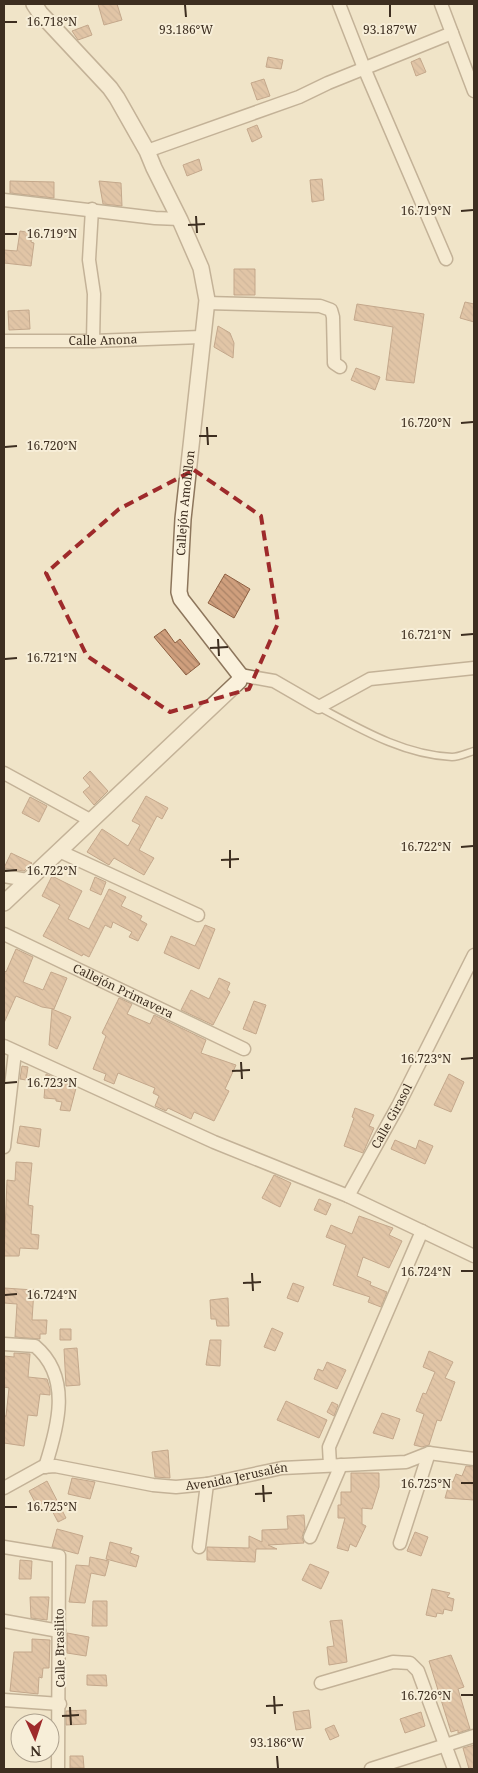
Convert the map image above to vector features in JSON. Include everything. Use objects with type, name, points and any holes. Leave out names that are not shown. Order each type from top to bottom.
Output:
[{"type":"street","name":"Callejón Amolillon","points":[[34,4],[40,13],[110,88],[147,151],[201,268],[206,303],[201,338],[179,592],[181,599],[240,675]]},
{"type":"street","points":[[339,4],[364,68],[446,259]]},
{"type":"street","points":[[441,4],[474,91]]},
{"type":"street","points":[[147,151],[299,97],[364,68],[452,33]]},
{"type":"street","points":[[4,200],[155,218],[180,219]]},
{"type":"street","points":[[92,209],[89,260],[94,294],[93,341]]},
{"type":"street","points":[[206,303],[320,306],[331,310],[334,317],[334,363],[340,367]]},
{"type":"street","name":"Calle Anona","points":[[4,341],[201,338]]},
{"type":"street","points":[[4,903],[239,681],[240,675],[274,681],[319,707],[370,680],[474,668]]},
{"type":"street","points":[[4,773],[90,820]]},
{"type":"street","points":[[59,851],[198,915]]},
{"type":"street","points":[[4,876],[27,880]]},
{"type":"street","name":"Callejón Primavera","points":[[4,934],[244,1049]]},
{"type":"street","name":"Calle Girasol","points":[[348,1196],[394,1115],[474,955]]},
{"type":"street","points":[[4,1147],[9,1049],[214,1142],[348,1196],[474,1256]]},
{"type":"street","points":[[310,1537],[335,1465],[330,1447],[422,1231]]},
{"type":"street","points":[[4,1344],[34,1346],[52,1364],[58,1384],[56,1433],[45,1467],[4,1488]]},
{"type":"street","points":[[400,1543],[429,1453]]},
{"type":"street","name":"Avenida Jerusalén","points":[[45,1467],[54,1466],[153,1486],[176,1487],[207,1484],[282,1468],[406,1462],[429,1453],[474,1459]]},
{"type":"street","points":[[199,1547],[207,1484]]},
{"type":"street","name":"Calle Brasilito","points":[[4,1547],[60,1556],[58,1769]]},
{"type":"street","points":[[4,1621],[60,1631]]},
{"type":"street","points":[[321,1683],[394,1662],[410,1663],[418,1671],[454,1769]]},
{"type":"street","points":[[4,1700],[60,1704]]},
{"type":"street","points":[[371,1769],[447,1747],[474,1736]]},
{"type":"lane","points":[[319,707],[387,742],[420,752],[454,757],[474,751]]},
{"type":"highlighted area","points":[[194,470],[261,516],[278,623],[249,689],[170,712],[87,656],[46,573],[119,509]]},
{"type":"building","points":[[98,4],[117,4],[122,20],[104,25]]},
{"type":"building","points":[[88,25],[92,35],[78,40],[72,31]]},
{"type":"building","points":[[268,57],[283,60],[281,69],[266,67]]},
{"type":"building","points":[[420,58],[426,72],[416,76],[411,62]]},
{"type":"building","points":[[264,79],[270,96],[257,100],[251,83]]},
{"type":"building","points":[[257,125],[262,137],[252,142],[247,129]]},
{"type":"building","points":[[199,159],[202,170],[187,176],[183,165]]},
{"type":"building","points":[[322,179],[324,200],[312,202],[310,180]]},
{"type":"building","points":[[10,181],[54,182],[54,198],[10,193]]},
{"type":"building","points":[[99,181],[121,183],[122,206],[103,204]]},
{"type":"building","points":[[20,231],[32,233],[31,242],[34,243],[31,266],[4,263],[4,250],[17,251]]},
{"type":"building","points":[[234,269],[255,269],[255,295],[234,295]]},
{"type":"building","points":[[465,302],[474,304],[474,322],[460,318]]},
{"type":"building","points":[[357,304],[424,314],[414,383],[386,380],[393,327],[354,320]]},
{"type":"building","points":[[29,310],[30,329],[9,330],[8,311]]},
{"type":"building","points":[[218,326],[230,333],[234,343],[233,358],[214,347]]},
{"type":"building","points":[[356,368],[380,377],[375,390],[351,380]]},
{"type":"building","points":[[225,574],[250,589],[234,618],[208,603]]},
{"type":"building","points":[[165,629],[175,643],[180,639],[200,664],[186,675],[154,637]]},
{"type":"building","points":[[90,771],[108,791],[94,805],[83,792],[90,786],[83,778]]},
{"type":"building","points":[[146,796],[168,808],[162,819],[157,816],[139,850],[154,858],[144,875],[114,858],[109,865],[87,852],[102,829],[128,846],[140,825],[132,821]]},
{"type":"building","points":[[30,797],[47,806],[39,822],[22,813]]},
{"type":"building","points":[[11,853],[32,863],[24,871],[4,868]]},
{"type":"building","points":[[52,876],[82,891],[68,919],[89,929],[109,889],[126,897],[121,906],[142,916],[140,920],[147,924],[138,941],[129,937],[132,932],[113,922],[111,928],[105,925],[89,957],[83,954],[82,956],[43,936],[60,905],[42,896]]},
{"type":"building","points":[[95,877],[106,882],[101,895],[90,890]]},
{"type":"building","points":[[205,925],[215,929],[199,969],[164,953],[171,936],[195,946]]},
{"type":"building","points":[[16,949],[33,957],[23,982],[43,990],[51,972],[67,978],[54,1009],[42,1007],[16,996],[4,1023],[4,970],[6,972]]},
{"type":"building","points":[[219,978],[230,983],[227,990],[230,992],[213,1025],[181,1010],[191,990],[209,999]]},
{"type":"building","points":[[119,998],[132,1004],[127,1014],[150,1024],[154,1015],[206,1040],[201,1053],[236,1065],[225,1089],[229,1091],[214,1121],[194,1112],[191,1119],[168,1108],[166,1111],[155,1106],[159,1096],[153,1093],[155,1088],[118,1073],[114,1084],[104,1080],[106,1074],[93,1069],[106,1036],[102,1033]]},
{"type":"building","points":[[254,1001],[266,1005],[256,1034],[243,1029]]},
{"type":"building","points":[[52,1009],[71,1017],[57,1049],[49,1045]]},
{"type":"building","points":[[22,1066],[28,1067],[26,1080],[20,1079]]},
{"type":"building","points":[[46,1074],[76,1088],[70,1111],[60,1110],[62,1102],[56,1101],[56,1099],[44,1098]]},
{"type":"building","points":[[449,1074],[464,1082],[451,1112],[434,1105]]},
{"type":"building","points":[[355,1108],[374,1115],[369,1126],[374,1128],[363,1153],[344,1146],[354,1118],[352,1117]]},
{"type":"building","points":[[20,1126],[41,1129],[39,1147],[17,1143]]},
{"type":"building","points":[[395,1140],[416,1149],[419,1140],[433,1146],[425,1164],[391,1149]]},
{"type":"building","points":[[16,1162],[32,1163],[28,1205],[33,1206],[31,1234],[39,1235],[38,1249],[20,1248],[19,1256],[4,1256],[7,1180],[15,1181]]},
{"type":"building","points":[[274,1175],[291,1183],[280,1207],[262,1198]]},
{"type":"building","points":[[319,1199],[331,1204],[326,1215],[314,1210]]},
{"type":"building","points":[[359,1216],[393,1228],[389,1235],[402,1241],[389,1268],[363,1257],[357,1276],[371,1282],[370,1285],[387,1292],[381,1307],[368,1302],[370,1297],[333,1285],[346,1245],[326,1237],[331,1225],[352,1234]]},
{"type":"building","points":[[293,1283],[304,1287],[298,1302],[287,1298]]},
{"type":"building","points":[[4,1288],[34,1290],[32,1320],[47,1320],[46,1334],[40,1334],[40,1339],[15,1337],[17,1304],[4,1303]]},
{"type":"building","points":[[228,1298],[229,1326],[217,1326],[216,1319],[211,1319],[210,1300]]},
{"type":"building","points":[[272,1328],[283,1333],[275,1351],[264,1347]]},
{"type":"building","points":[[60,1329],[71,1329],[71,1340],[60,1340]]},
{"type":"building","points":[[210,1340],[221,1340],[220,1366],[206,1365]]},
{"type":"building","points":[[77,1348],[80,1385],[66,1386],[64,1349]]},
{"type":"building","points":[[429,1351],[453,1362],[445,1378],[455,1382],[441,1421],[437,1420],[429,1445],[422,1447],[414,1445],[424,1414],[416,1411],[423,1393],[426,1394],[435,1372],[423,1367]]},
{"type":"building","points":[[14,1353],[30,1354],[28,1377],[47,1379],[50,1389],[50,1395],[40,1394],[37,1416],[28,1415],[24,1446],[4,1443],[4,1416],[6,1416],[9,1388],[4,1387],[4,1356],[14,1357]]},
{"type":"building","points":[[327,1362],[346,1370],[337,1389],[314,1379],[318,1369],[323,1371]]},
{"type":"building","points":[[286,1401],[327,1420],[319,1438],[277,1420]]},
{"type":"building","points":[[332,1402],[338,1405],[334,1416],[327,1412]]},
{"type":"building","points":[[382,1413],[400,1419],[393,1439],[373,1433]]},
{"type":"building","points":[[168,1450],[170,1478],[155,1477],[152,1452]]},
{"type":"building","points":[[466,1466],[474,1467],[474,1500],[445,1498],[450,1481],[453,1482],[456,1474],[462,1476]]},
{"type":"building","points":[[351,1473],[379,1473],[379,1487],[372,1509],[362,1508],[362,1524],[366,1526],[356,1547],[350,1544],[348,1551],[337,1548],[345,1518],[338,1518],[338,1505],[341,1505],[341,1492],[351,1492]]},
{"type":"building","points":[[72,1478],[95,1482],[90,1499],[68,1494]]},
{"type":"building","points":[[47,1481],[66,1518],[58,1522],[47,1501],[37,1506],[29,1491]]},
{"type":"building","points":[[304,1515],[305,1528],[302,1537],[304,1543],[268,1545],[277,1549],[256,1549],[255,1562],[207,1560],[207,1547],[249,1548],[249,1536],[262,1542],[262,1530],[288,1529],[287,1516]]},
{"type":"building","points":[[57,1529],[83,1536],[78,1554],[52,1547]]},
{"type":"building","points":[[415,1532],[428,1537],[421,1556],[407,1551]]},
{"type":"building","points":[[110,1542],[132,1548],[130,1553],[139,1556],[136,1567],[106,1559]]},
{"type":"building","points":[[90,1557],[109,1561],[105,1576],[91,1573],[85,1603],[69,1602],[76,1565],[89,1566]]},
{"type":"building","points":[[20,1560],[32,1561],[31,1579],[19,1579]]},
{"type":"building","points":[[310,1564],[329,1572],[321,1589],[302,1580]]},
{"type":"building","points":[[432,1589],[450,1593],[447,1597],[454,1599],[452,1611],[444,1609],[443,1614],[437,1613],[436,1617],[426,1615]]},
{"type":"building","points":[[30,1597],[49,1597],[47,1620],[31,1618]]},
{"type":"building","points":[[93,1601],[107,1601],[107,1626],[92,1626]]},
{"type":"building","points":[[342,1620],[347,1662],[329,1665],[327,1647],[334,1646],[330,1621]]},
{"type":"building","points":[[67,1633],[89,1637],[86,1656],[67,1653]]},
{"type":"building","points":[[32,1639],[50,1640],[49,1668],[43,1668],[42,1678],[39,1677],[38,1694],[10,1691],[14,1652],[32,1652]]},
{"type":"building","points":[[451,1655],[464,1687],[458,1689],[470,1729],[458,1733],[458,1730],[451,1732],[429,1661]]},
{"type":"building","points":[[87,1675],[106,1675],[107,1686],[87,1685]]},
{"type":"building","points":[[86,1710],[86,1724],[66,1725],[66,1711]]},
{"type":"building","points":[[309,1710],[311,1728],[296,1730],[293,1712]]},
{"type":"building","points":[[421,1712],[425,1726],[405,1733],[400,1719]]},
{"type":"building","points":[[334,1725],[339,1736],[330,1740],[325,1729]]},
{"type":"building","points":[[474,1745],[474,1769],[469,1769],[463,1748]]},
{"type":"building","points":[[70,1756],[83,1756],[84,1768],[70,1768]]}]
